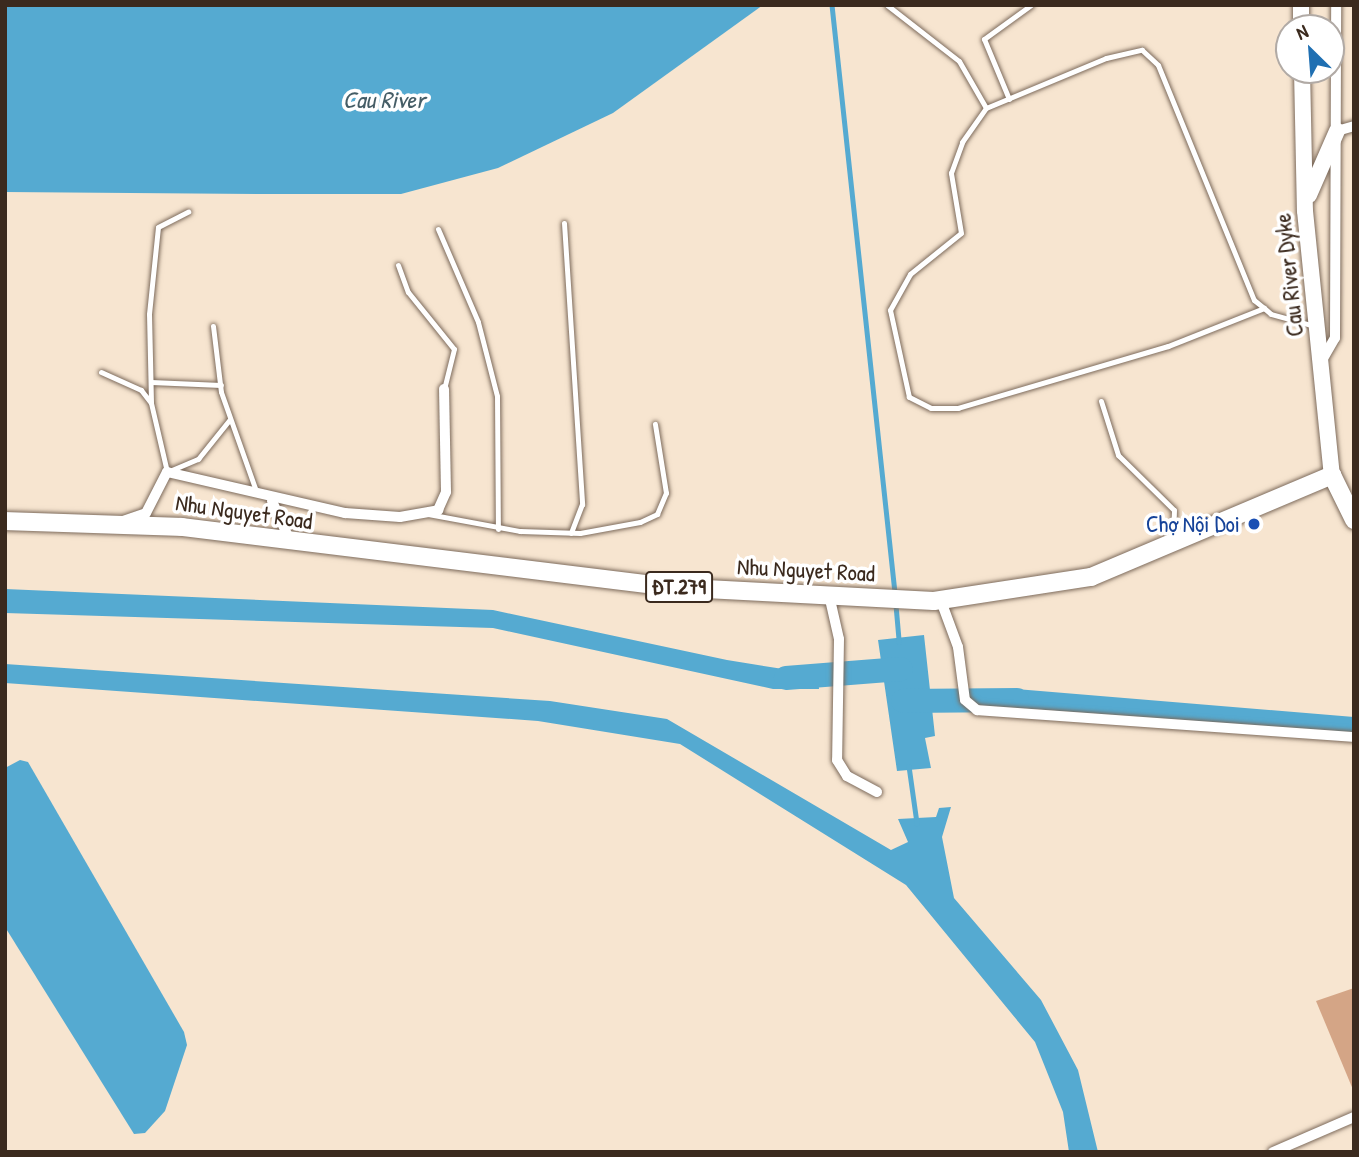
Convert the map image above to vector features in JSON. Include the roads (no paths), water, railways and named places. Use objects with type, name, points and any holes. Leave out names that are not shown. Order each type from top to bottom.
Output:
[{"type":"main road","name":"Cau River Dyke","points":[[1302,84],[1305,211],[1332,475]]},
{"type":"main road","points":[[1305,211],[1336,131]]},
{"type":"main road","points":[[1332,475],[1354,520]]},
{"type":"main road","name":"Nhu Nguyet Road","points":[[5,521],[117,523],[668,587],[941,601],[1091,576],[1167,550],[1332,475]]},
{"type":"street","points":[[1321,362],[1335,338],[1336,5]]},
{"type":"street","points":[[1336,131],[1354,126]]},
{"type":"street","points":[[117,523],[146,513],[167,472],[266,499],[345,513],[428,514],[445,502],[444,389]]},
{"type":"street","points":[[266,499],[291,543]]},
{"type":"street","points":[[829,596],[839,639],[837,760],[846,776],[877,792]]},
{"type":"street","points":[[941,601],[958,647],[965,700],[977,710],[1354,737]]},
{"type":"street","points":[[1273,1152],[1354,1117]]},
{"type":"lane","points":[[887,5],[959,61],[986,108]]},
{"type":"lane","points":[[1009,99],[984,39],[1031,5]]},
{"type":"lane","points":[[1264,308],[1168,346],[958,408],[917,404],[909,397],[890,310],[910,274],[961,233],[951,173],[962,142],[986,108],[1105,58],[1142,50],[1158,65],[1254,300],[1264,308],[1318,327]]},
{"type":"lane","points":[[188,212],[158,227],[150,382],[151,403],[167,472],[198,459],[230,419]]},
{"type":"lane","points":[[564,223],[582,504],[570,533]]},
{"type":"lane","points":[[438,229],[478,322],[497,396],[498,529]]},
{"type":"lane","points":[[398,265],[408,292],[454,349],[444,389]]},
{"type":"lane","points":[[213,326],[220,385],[230,419],[266,499]]},
{"type":"lane","points":[[101,372],[141,390],[151,403]]},
{"type":"lane","points":[[150,382],[220,385]]},
{"type":"lane","points":[[1101,401],[1118,455],[1174,510],[1167,550]]},
{"type":"lane","points":[[428,514],[498,529],[570,533],[617,529],[657,514],[666,473],[655,424]]},
{"type":"water","name":"Cau River","points":[[5,5],[763,5],[613,113],[498,168],[401,194],[269,194],[5,192]]},
{"type":"water","points":[[5,589],[493,610],[727,660],[783,669],[817,665],[819,689],[773,689],[493,628],[5,613]]},
{"type":"water","points":[[924,635],[935,736],[925,738],[931,768],[897,771],[878,640]]},
{"type":"water","points":[[5,664],[550,701],[667,719],[891,850],[908,842],[898,819],[936,817],[939,808],[951,807],[942,837],[954,898],[1041,1000],[1078,1070],[1098,1152],[1069,1152],[1063,1112],[1035,1042],[906,885],[680,744],[538,721],[5,683]]},
{"type":"water","points":[[1016,689],[1354,717],[1354,733],[989,706],[987,691]]},
{"type":"water","points":[[20,760],[28,762],[184,1032],[187,1045],[165,1111],[145,1133],[134,1134],[5,927],[5,768]]},
{"type":"waterway","points":[[832,5],[895,593]]},
{"type":"waterway","points":[[896,605],[899,642]]},
{"type":"waterway","points":[[786,678],[901,669]]},
{"type":"waterway","points":[[903,701],[1017,700]]},
{"type":"waterway","points":[[909,766],[917,823]]},
{"type":"place","name":"Chợ Nội Doi","points":[[1254,524]]}]
